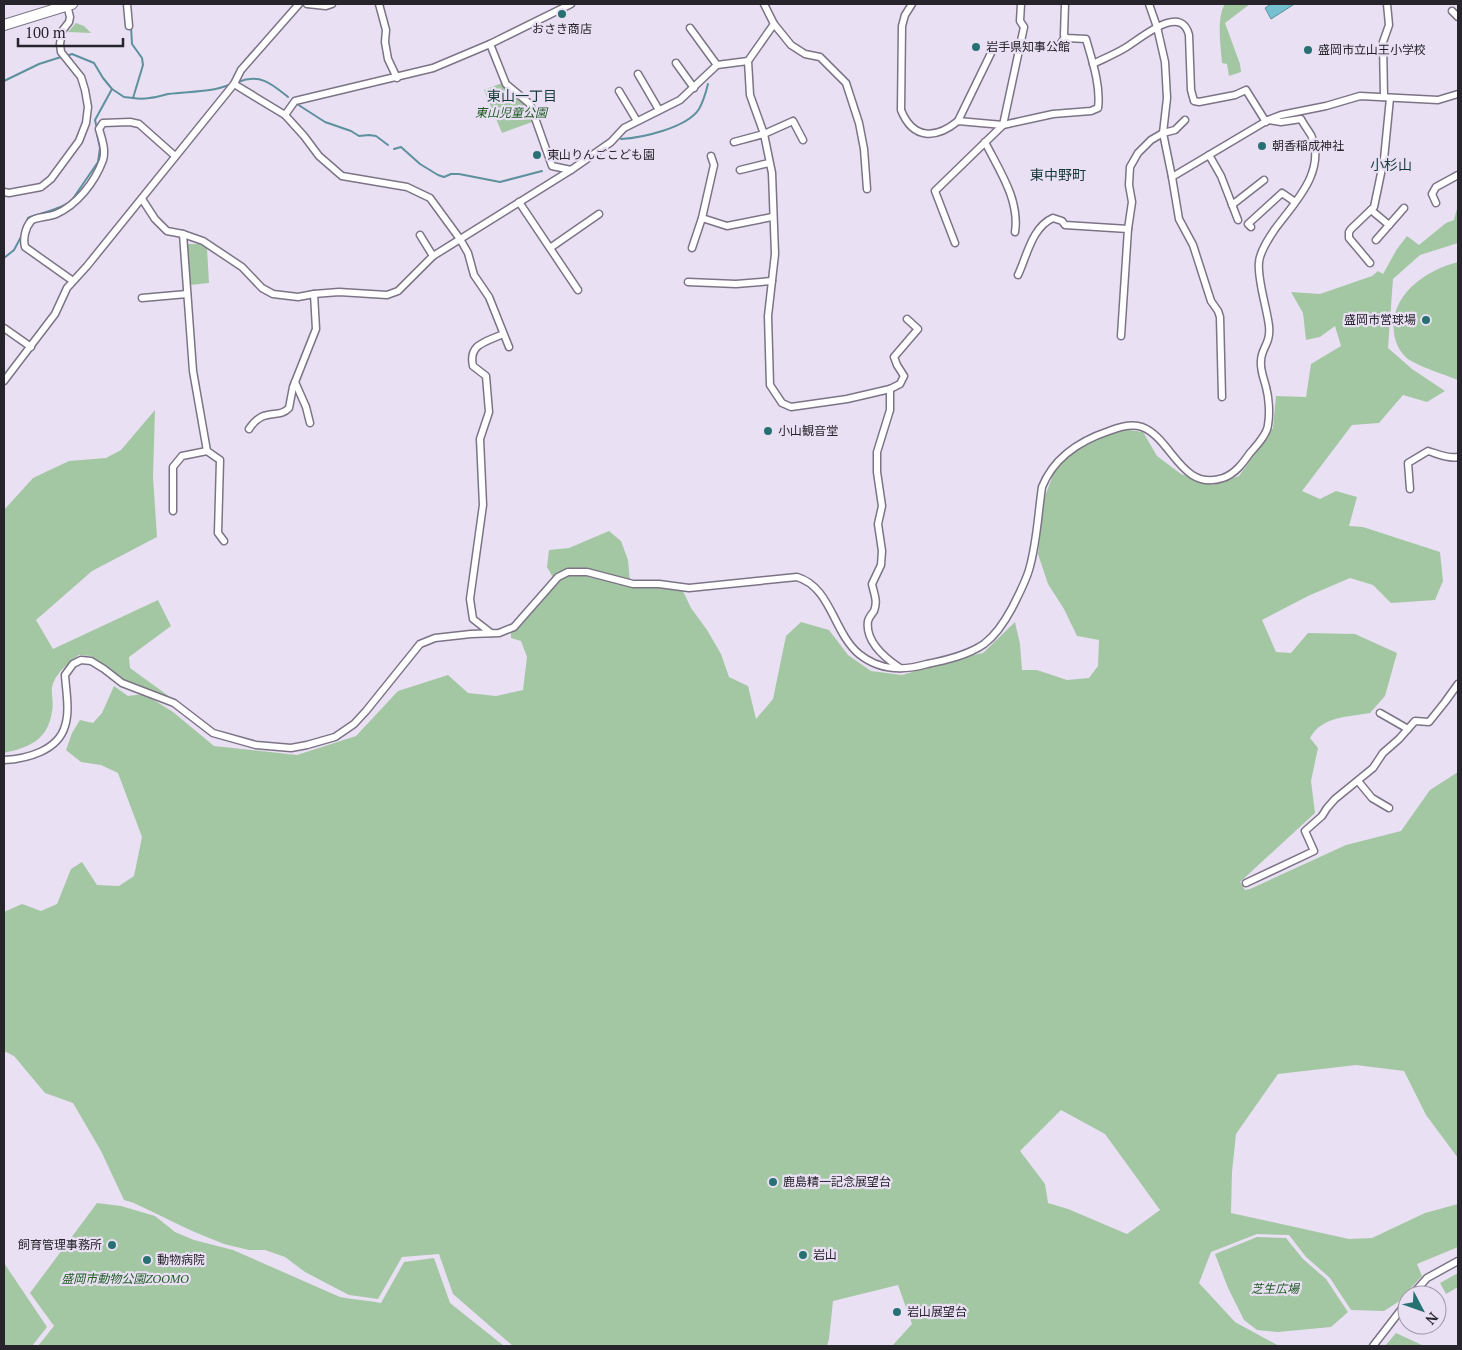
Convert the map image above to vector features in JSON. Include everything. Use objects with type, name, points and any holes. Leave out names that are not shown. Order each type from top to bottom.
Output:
[{"type":"highway","points":[[4,25],[69,5]]},
{"type":"street","points":[[127,4],[129,26]]},
{"type":"street","points":[[4,381],[55,314],[67,288],[142,199],[234,84],[241,70],[298,4]]},
{"type":"street","points":[[306,4],[326,6],[332,4]]},
{"type":"street","points":[[379,4],[386,30],[385,42],[388,59],[397,78]]},
{"type":"street","points":[[285,115],[295,101],[433,68],[490,44],[571,4]]},
{"type":"street","points":[[764,4],[774,24],[791,46],[805,54],[820,57],[846,83],[859,123],[864,149],[867,189]]},
{"type":"street","points":[[912,4],[904,15],[902,26],[901,110],[904,118],[917,131],[935,134],[950,128],[958,121],[992,51]]},
{"type":"street","points":[[955,243],[935,191],[1003,125],[1024,27],[1020,20],[1021,4]]},
{"type":"street","points":[[1059,46],[1065,37],[1065,4]]},
{"type":"street","points":[[1149,4],[1157,27],[1165,62],[1167,98],[1162,133],[1179,219],[1193,245],[1211,301],[1220,317],[1222,398]]},
{"type":"street","points":[[1370,264],[1348,235],[1351,229],[1374,207],[1384,159],[1387,97],[1383,42],[1388,25],[1387,4]]},
{"type":"street","points":[[4,192],[9,193],[41,187],[51,179],[79,141],[86,124],[88,107],[81,77],[61,52],[62,31],[69,22],[70,17],[69,5]]},
{"type":"street","points":[[1452,12],[1458,17]]},
{"type":"street","points":[[1093,64],[1126,48],[1157,27],[1175,22],[1182,23],[1187,28],[1190,42],[1191,90],[1194,101],[1199,102],[1235,95],[1246,90],[1267,121]]},
{"type":"street","points":[[774,24],[748,61],[750,95],[764,134],[772,173],[772,217],[775,254],[768,316],[770,385],[782,403],[791,407],[847,399],[890,389],[900,384],[904,376],[894,357],[918,329],[907,319]]},
{"type":"street","points":[[690,28],[717,65]]},
{"type":"street","points":[[958,121],[1003,125],[1053,114],[1091,111],[1098,108],[1093,64],[1086,39],[1065,37]]},
{"type":"street","points":[[490,44],[506,84],[530,104],[552,166],[571,170]]},
{"type":"street","points":[[142,199],[155,219],[167,231],[203,241],[242,267],[262,288],[273,294],[298,297],[338,292],[387,295],[398,291],[433,256],[571,170],[611,142],[624,128],[680,100],[717,65],[748,61]]},
{"type":"street","points":[[676,63],[694,88]]},
{"type":"street","points":[[638,74],[659,110]]},
{"type":"street","points":[[234,84],[285,115],[320,156],[342,176],[407,187],[430,198],[468,253],[474,275],[489,297],[509,347]]},
{"type":"street","points":[[619,91],[637,121]]},
{"type":"street","points":[[1172,177],[1267,121],[1281,115],[1326,106],[1354,97],[1438,100],[1458,94]]},
{"type":"street","points":[[4,760],[22,759],[37,754],[59,739],[65,726],[67,710],[64,675],[73,664],[81,660],[91,661],[122,683],[174,703],[213,733],[256,744],[292,748],[335,737],[354,724],[366,711],[420,644],[435,638],[499,633],[514,626],[558,577],[568,572],[587,572],[633,584],[659,584],[689,588],[797,577],[807,580],[821,592],[853,649],[870,662],[884,668],[901,669],[916,667],[967,653],[985,643],[1006,618],[1029,571],[1042,487],[1046,477],[1064,455],[1077,445],[1123,426],[1134,426],[1147,430],[1187,471],[1200,479],[1212,480],[1223,478],[1232,473],[1263,436],[1268,426],[1267,390],[1260,362],[1268,342],[1269,326],[1259,260],[1270,236],[1309,181],[1315,163],[1314,145],[1311,135],[1301,119],[1281,122],[1267,121]]},
{"type":"street","points":[[1122,336],[1128,228],[1132,202],[1130,167],[1138,153],[1151,140],[1162,133],[1175,130],[1185,120]]},
{"type":"street","points":[[734,142],[764,134],[793,121],[803,140]]},
{"type":"street","points":[[73,281],[25,247],[23,240],[31,222],[36,218],[48,217],[65,210],[76,202],[91,182],[103,159],[103,146],[99,129],[103,123],[130,122],[138,124],[176,156]]},
{"type":"street","points":[[985,142],[1007,186],[1016,221],[1015,232]]},
{"type":"street","points":[[1208,155],[1221,176],[1238,220]]},
{"type":"street","points":[[692,248],[702,218],[714,164],[711,156]]},
{"type":"street","points":[[740,170],[769,164]]},
{"type":"street","points":[[1436,203],[1432,194],[1436,187],[1458,175]]},
{"type":"street","points":[[1232,204],[1264,180]]},
{"type":"street","points":[[1251,227],[1248,224],[1282,193],[1295,202]]},
{"type":"street","points":[[519,202],[578,290]]},
{"type":"street","points":[[1376,240],[1404,208]]},
{"type":"street","points":[[1371,210],[1389,225]]},
{"type":"street","points":[[550,248],[599,214]]},
{"type":"street","points":[[702,218],[727,226],[772,217]]},
{"type":"street","points":[[1018,275],[1036,233],[1044,222],[1053,218],[1062,221],[1065,225],[1128,228]]},
{"type":"street","points":[[183,234],[193,371],[207,451],[220,460],[218,533],[224,541]]},
{"type":"street","points":[[420,235],[433,256]]},
{"type":"street","points":[[688,282],[736,284],[772,282]]},
{"type":"street","points":[[142,298],[187,294]]},
{"type":"street","points":[[249,429],[262,416],[286,411],[291,402],[295,382],[316,329],[314,294]]},
{"type":"street","points":[[4,328],[31,347]]},
{"type":"street","points":[[491,633],[473,620],[470,599],[483,504],[480,439],[489,412],[486,376],[473,366],[471,357],[476,347],[503,334]]},
{"type":"street","points":[[295,382],[306,407],[310,423]]},
{"type":"street","points":[[890,389],[890,410],[877,452],[877,472],[882,506],[878,524],[882,552],[881,565],[872,584],[876,600],[868,620],[873,642],[886,658],[901,669]]},
{"type":"street","points":[[173,511],[173,467],[182,456],[207,451]]},
{"type":"street","points":[[1410,489],[1408,463],[1428,451],[1450,458],[1458,457]]},
{"type":"street","points":[[1246,883],[1314,851],[1305,831],[1322,816],[1335,799],[1373,768],[1383,753],[1415,721],[1429,722],[1458,684]]},
{"type":"street","points":[[1380,713],[1408,729]]},
{"type":"street","points":[[1358,781],[1372,798],[1389,808]]},
{"type":"street","points":[[1421,1285],[1427,1278],[1458,1261]]},
{"type":"street","points":[[1373,1346],[1397,1315]]},
{"type":"green space","points":[[1225,4],[1250,4],[1225,23],[1240,64],[1241,72],[1229,76],[1227,64],[1222,63],[1220,41],[1221,16]]},
{"type":"green space","points":[[76,23],[84,26],[91,33],[68,32]]},
{"type":"green space","name":"東山児童公園","points":[[502,83],[527,107],[532,122],[502,133],[484,90]]},
{"type":"green space","points":[[1458,205],[1458,243],[1420,255],[1393,279],[1388,348],[1412,369],[1445,391],[1427,402],[1403,395],[1379,423],[1352,425],[1302,491],[1320,499],[1336,491],[1357,497],[1349,526],[1363,527],[1440,552],[1443,581],[1435,600],[1391,603],[1373,585],[1350,578],[1308,596],[1262,620],[1276,652],[1291,653],[1308,633],[1355,634],[1397,653],[1385,696],[1370,713],[1328,721],[1321,725],[1310,738],[1318,748],[1311,781],[1315,813],[1240,882],[1245,890],[1250,889],[1346,845],[1401,831],[1430,790],[1458,772],[1458,1158],[1426,1115],[1404,1071],[1356,1065],[1278,1074],[1236,1134],[1232,1172],[1231,1213],[1349,1239],[1372,1238],[1425,1213],[1458,1204],[1458,1247],[1417,1264],[1422,1276],[1414,1285],[1397,1285],[1397,1303],[1384,1311],[1351,1310],[1330,1278],[1306,1257],[1289,1235],[1257,1234],[1211,1252],[1199,1283],[1235,1322],[1279,1346],[892,1346],[912,1324],[898,1285],[833,1301],[827,1346],[513,1346],[453,1294],[439,1254],[402,1257],[378,1299],[349,1295],[305,1272],[285,1257],[265,1250],[249,1250],[224,1244],[124,1200],[101,1151],[73,1103],[45,1093],[14,1056],[4,1051],[4,912],[22,904],[41,911],[57,904],[71,869],[82,862],[97,885],[119,886],[134,876],[142,837],[118,773],[101,765],[81,762],[66,750],[72,733],[80,720],[93,723],[102,713],[114,686],[128,696],[144,694],[173,712],[214,746],[297,755],[356,736],[398,691],[448,675],[468,693],[496,696],[523,690],[527,657],[521,641],[511,638],[511,627],[555,581],[547,567],[549,550],[569,548],[609,531],[621,541],[628,560],[630,583],[682,589],[691,608],[721,654],[729,677],[748,686],[756,719],[773,699],[786,636],[801,622],[829,630],[848,655],[871,671],[902,675],[983,653],[1015,622],[1020,644],[1022,670],[1037,670],[1067,680],[1089,678],[1098,666],[1099,640],[1077,636],[1064,609],[1048,584],[1038,554],[1044,499],[1053,475],[1067,454],[1121,429],[1143,432],[1157,456],[1181,474],[1213,485],[1239,476],[1273,428],[1276,396],[1306,397],[1311,364],[1341,346],[1335,326],[1320,337],[1306,340],[1303,313],[1291,292],[1320,294],[1372,276],[1378,271],[1383,274],[1397,249],[1407,236],[1419,245],[1446,223],[1454,220]],"holes":[[[1061,1110],[1105,1134],[1160,1210],[1127,1234],[1068,1209],[1048,1203],[1045,1184],[1020,1151]]]},
{"type":"green space","points":[[186,244],[199,244],[207,248],[209,283],[190,285]]},
{"type":"green space","name":"盛岡市営球場","points":[[1458,262],[1458,380],[1408,359],[1395,340],[1394,319],[1397,307],[1412,286],[1434,271]]},
{"type":"green space","points":[[155,410],[153,477],[157,537],[92,571],[36,620],[53,649],[158,600],[171,626],[129,657],[130,668],[192,713],[124,681],[91,656],[79,655],[56,677],[52,687],[53,708],[50,721],[42,735],[30,745],[4,753],[4,510],[33,478],[69,461],[106,458],[121,450]]},
{"type":"green space","name":"盛岡市動物公園ZOOMO","points":[[97,1203],[121,1206],[155,1216],[175,1232],[194,1240],[233,1250],[345,1298],[381,1303],[404,1262],[434,1258],[450,1303],[504,1346],[38,1346],[54,1326],[30,1293]]},
{"type":"green space","name":"芝生広場","points":[[1257,1237],[1286,1238],[1303,1259],[1326,1279],[1348,1312],[1331,1327],[1278,1332],[1257,1330],[1244,1320],[1228,1288],[1215,1254]]},
{"type":"green space","points":[[4,1263],[47,1327],[32,1346],[4,1346]]},
{"type":"green space","points":[[1458,1273],[1458,1287],[1447,1293],[1447,1285],[1441,1285],[1440,1283]]},
{"type":"green space","points":[[1396,1333],[1424,1346],[1385,1346]]},
{"type":"water","points":[[1271,4],[1293,5],[1271,19],[1265,8]]},
{"type":"waterway","points":[[97,129],[95,120],[112,89],[124,97],[133,98],[143,65],[142,58],[132,44],[131,26]]},
{"type":"waterway","points":[[66,56],[72,54],[94,63],[112,89]]},
{"type":"waterway","points":[[4,81],[39,64],[61,57]]},
{"type":"waterway","points":[[238,82],[259,79],[271,84],[288,97]]},
{"type":"waterway","points":[[133,98],[138,99],[208,90],[231,84]]},
{"type":"waterway","points":[[621,139],[640,137],[663,131],[685,122],[699,109],[708,84]]},
{"type":"waterway","points":[[297,104],[325,122],[351,131],[359,136],[376,136],[388,145]]},
{"type":"waterway","points":[[26,223],[28,218],[58,208],[72,200],[98,162],[100,148],[97,134]]},
{"type":"waterway","points":[[394,149],[401,147],[420,164],[444,177],[451,174],[459,174],[500,182],[542,171]]},
{"type":"waterway","points":[[4,258],[14,250],[22,235]]},
{"type":"place","name":"おさき商店","points":[[562,14]]},
{"type":"place","name":"岩手県知事公館","points":[[976,47]]},
{"type":"place","name":"盛岡市立山王小学校","points":[[1308,50]]},
{"type":"place","name":"朝香稲成神社","points":[[1262,146]]},
{"type":"place","name":"東山りんごこども園","points":[[537,155]]},
{"type":"place","name":"盛岡市営球場","points":[[1426,320]]},
{"type":"place","name":"小山観音堂","points":[[768,431]]},
{"type":"place","name":"鹿島精一記念展望台","points":[[773,1182]]},
{"type":"place","name":"飼育管理事務所","points":[[112,1245]]},
{"type":"place","name":"岩山","points":[[803,1255]]},
{"type":"place","name":"動物病院","points":[[147,1260]]},
{"type":"place","name":"岩山展望台","points":[[897,1312]]},
{"type":"district","name":"東山一丁目","points":[[522,96]]},
{"type":"district","name":"小杉山","points":[[1391,165]]},
{"type":"district","name":"東中野町","points":[[1058,175]]}]
